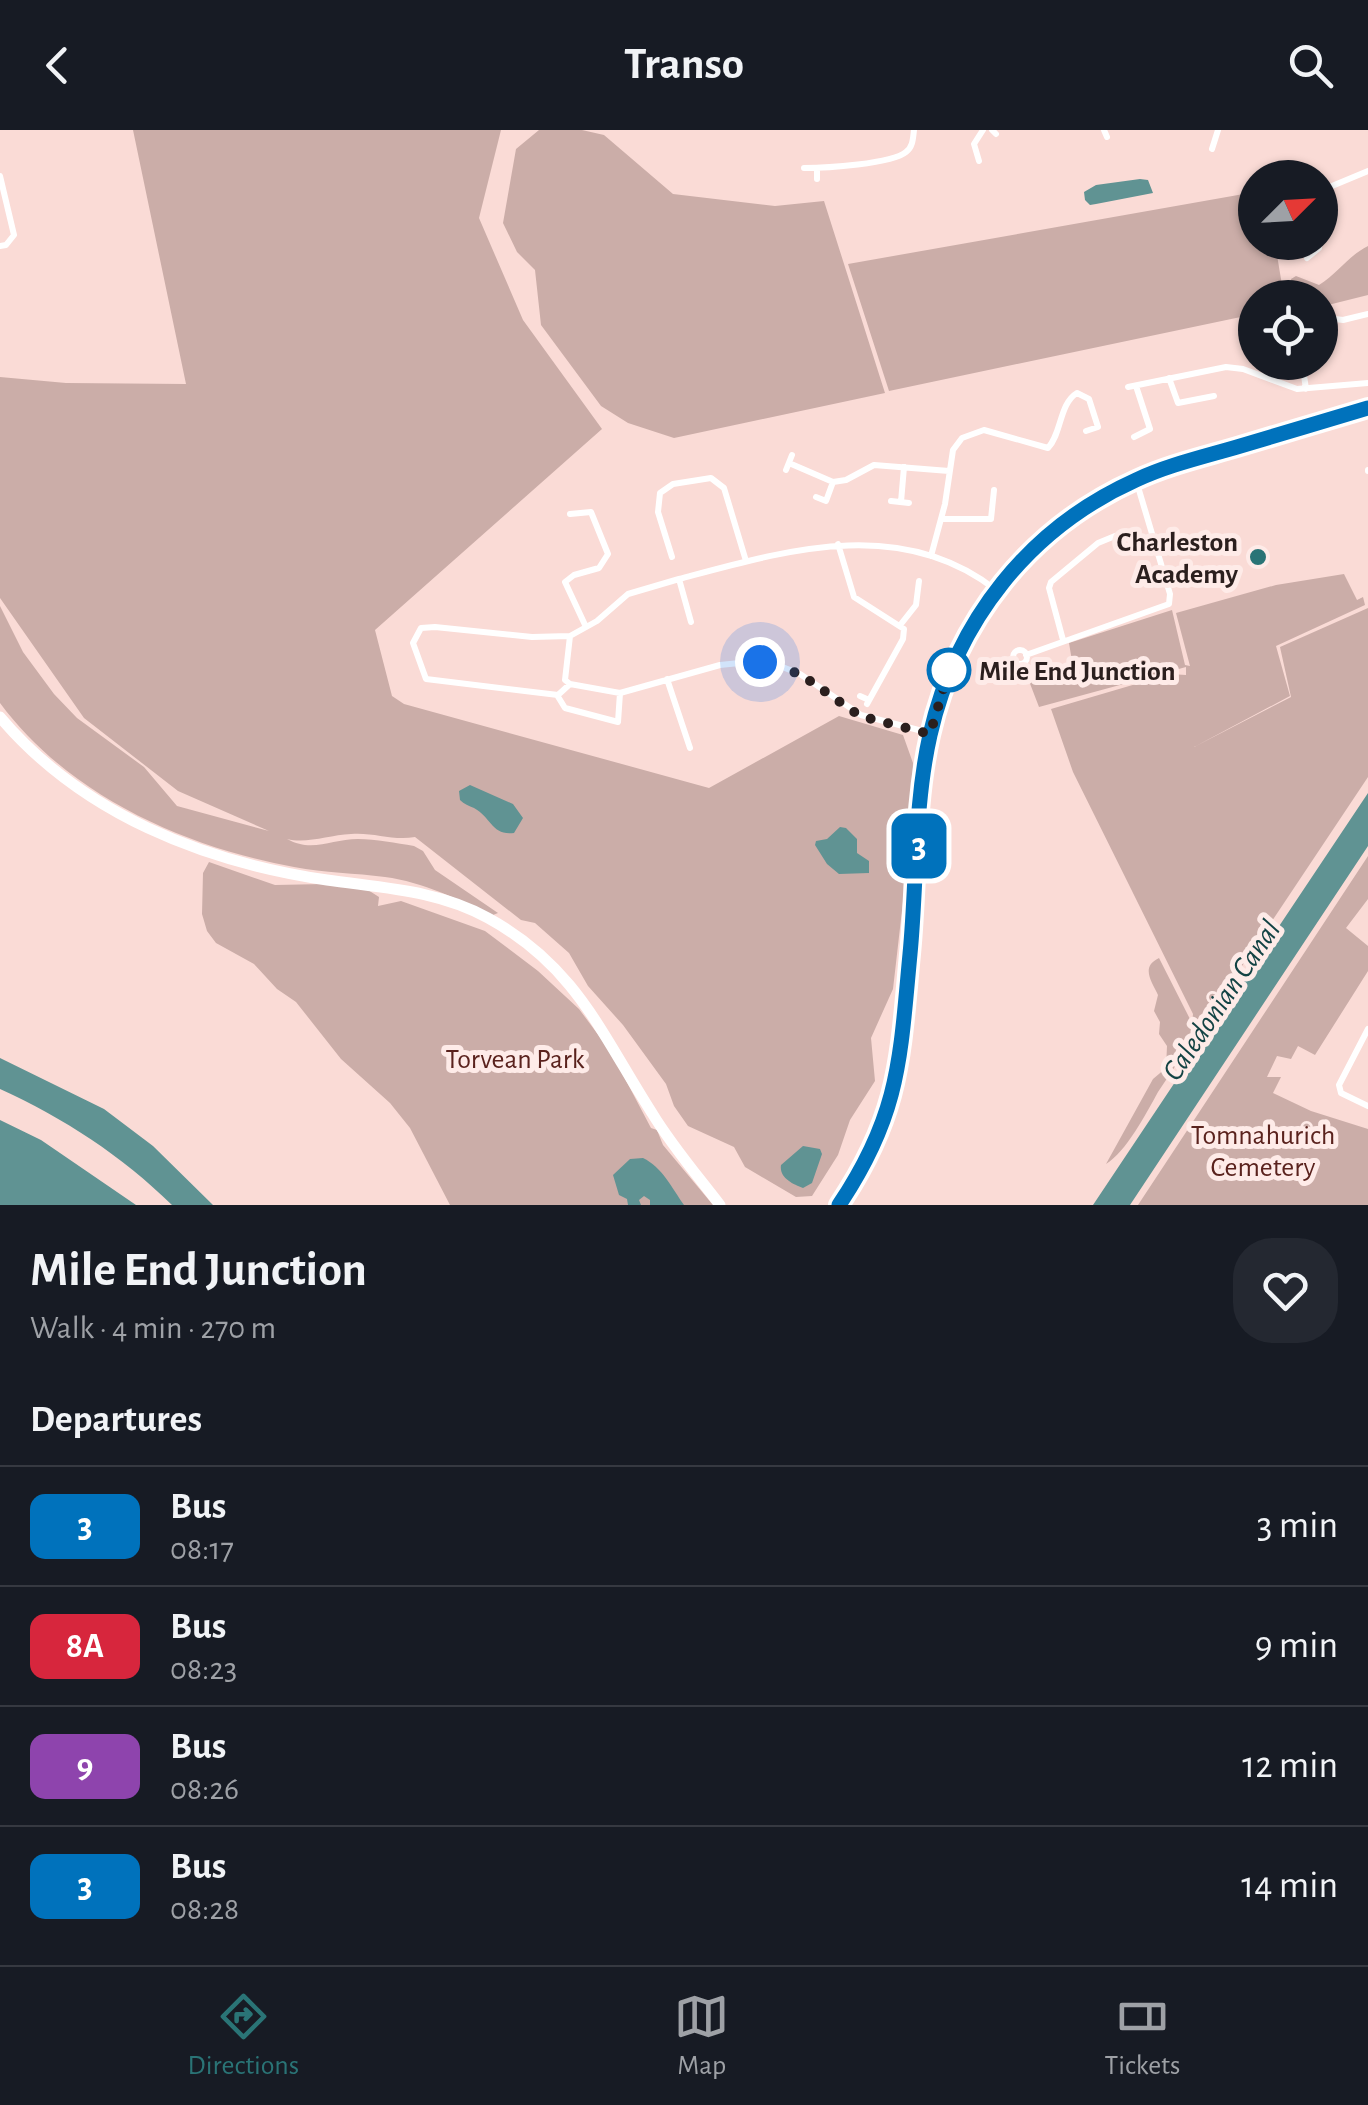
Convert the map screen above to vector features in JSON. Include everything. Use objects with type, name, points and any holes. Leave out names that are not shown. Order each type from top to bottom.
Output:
[{"type":"highway","points":[[0,718],[75,787],[112,810],[177,841],[260,868],[414,891],[488,918],[516,936],[553,965],[588,1006],[654,1116],[718,1203]]},
{"type":"street","points":[[804,168],[854,167],[900,155],[910,148],[914,130]]},
{"type":"street","points":[[979,161],[974,144],[983,130]]},
{"type":"street","points":[[1212,149],[1218,130]]},
{"type":"street","points":[[817,168],[817,179]]},
{"type":"street","points":[[1338,184],[1368,172]]},
{"type":"street","points":[[0,176],[14,235],[0,246]]},
{"type":"street","points":[[1338,319],[1368,314]]},
{"type":"street","points":[[1134,437],[1152,433],[1132,386],[1217,368],[1235,368],[1288,388],[1368,383]]},
{"type":"street","points":[[1168,378],[1178,402],[1203,402],[1214,396]]},
{"type":"street","points":[[1305,380],[1306,389]]},
{"type":"street","points":[[931,556],[956,444],[976,431],[1048,448],[1067,402],[1074,394],[1082,393],[1089,399],[1099,431],[1086,431]]},
{"type":"street","points":[[839,1205],[880,1135],[900,1064],[930,734],[949,670],[996,590],[1048,535],[1082,510],[1136,480],[1368,408]]},
{"type":"street","points":[[789,462],[833,482],[846,480],[874,465],[948,472]]},
{"type":"street","points":[[891,500],[905,503],[904,467]]},
{"type":"street","points":[[672,557],[658,512],[660,493],[673,484],[710,478],[724,488],[746,561]]},
{"type":"street","points":[[1026,655],[1169,604],[1167,584],[1136,480]]},
{"type":"street","points":[[816,496],[825,505],[833,482]]},
{"type":"street","points":[[942,518],[988,520],[993,517],[994,495],[1007,499]]},
{"type":"street","points":[[570,514],[591,512],[608,554],[600,568],[564,582],[586,627]]},
{"type":"street","points":[[665,534],[677,530]]},
{"type":"street","points":[[1063,640],[1050,582],[1111,538],[1111,551]]},
{"type":"street","points":[[570,684],[557,695],[426,679],[413,643],[422,628],[532,637],[570,636],[628,594],[786,551],[838,544],[882,545],[931,556],[961,568],[996,590]]},
{"type":"street","points":[[838,544],[854,597],[901,624],[904,639],[868,702],[860,696]]},
{"type":"street","points":[[678,579],[691,622]]},
{"type":"street","points":[[901,624],[912,612],[918,586],[907,589]]},
{"type":"street","points":[[686,606],[696,603]]},
{"type":"street","points":[[570,636],[564,674],[570,684],[620,694],[734,662],[775,664],[800,674],[860,716],[930,734]]},
{"type":"street","points":[[667,679],[690,748]]},
{"type":"street","points":[[557,695],[566,708],[618,722],[620,694]]},
{"type":"street","points":[[1368,1028],[1339,1089],[1368,1106]]},
{"type":"green space","points":[[133,130],[501,130],[479,218],[523,320],[602,429],[375,630],[392,696],[404,704],[709,788],[839,716],[903,735],[913,763],[912,789],[900,846],[904,893],[893,989],[871,1038],[875,1081],[850,1120],[838,1155],[812,1196],[796,1197],[745,1167],[734,1147],[688,1126],[674,1106],[666,1084],[623,1025],[588,986],[569,953],[535,923],[521,920],[415,837],[359,834],[287,839],[305,845],[358,839],[414,846],[423,851],[435,870],[498,913],[493,915],[413,883],[294,867],[211,846],[171,831],[131,812],[59,765],[0,703],[0,606],[23,652],[54,694],[77,718],[144,767],[177,806],[269,831],[178,791],[84,718],[0,598],[0,377],[66,383],[186,384]]},
{"type":"green space","points":[[539,130],[582,130],[604,135],[673,194],[775,206],[824,201],[885,393],[674,438],[628,423],[601,406],[541,325],[535,270],[517,252],[503,223],[516,149]]},
{"type":"green space","points":[[1238,195],[1238,260],[1278,260],[1281,280],[1238,280],[1238,318],[889,391],[848,264]]},
{"type":"green space","points":[[1368,246],[1368,295],[1338,302],[1338,280],[1326,280]]},
{"type":"green space","points":[[1344,574],[1357,600],[1363,597],[1365,605],[1276,646],[1290,696],[1194,747],[1291,697],[1280,647],[1368,608],[1368,777],[1135,1132],[1106,1164],[1153,1079],[1166,1068],[1167,1046],[1159,1034],[1160,1022],[1154,1011],[1158,995],[1149,975],[1153,962],[1159,958],[1192,1023],[1193,1014],[1073,772],[1051,709],[1170,674],[1186,675],[1186,667],[1039,707],[1029,681],[1074,673],[1069,643],[1172,610],[1185,665],[1190,666],[1176,613],[1276,585]]},
{"type":"green space","name":"Tomnahurich Cemetery","points":[[1368,856],[1368,899],[1346,928],[1368,946],[1368,971],[1315,1055],[1298,1046],[1291,1059],[1277,1056],[1267,1077],[1281,1077],[1273,1093],[1311,1111],[1368,1129],[1368,1205],[1138,1205]]},
{"type":"green space","name":"Torvean Park","points":[[209,862],[275,885],[325,884],[368,890],[379,897],[378,906],[401,901],[485,931],[538,971],[579,1009],[611,1052],[651,1128],[657,1130],[663,1145],[713,1205],[450,1205],[410,1128],[390,1103],[341,1059],[296,1002],[277,989],[254,964],[216,943],[207,931],[202,914],[203,873]]},
{"type":"water","points":[[1148,180],[1153,193],[1090,205],[1085,200],[1084,192],[1096,185]]},
{"type":"water","points":[[470,785],[513,804],[523,818],[514,833],[496,829],[480,812],[460,800],[459,791]]},
{"type":"water","points":[[1368,793],[1368,846],[1130,1205],[1093,1205]]},
{"type":"water","points":[[840,827],[857,839],[857,853],[869,861],[869,873],[839,874],[815,845]]},
{"type":"water","points":[[0,1058],[104,1109],[153,1146],[213,1205],[172,1205],[91,1139],[0,1089]]},
{"type":"water","points":[[0,1120],[41,1140],[136,1205],[0,1205]]},
{"type":"water","points":[[803,1146],[820,1149],[822,1154],[812,1183],[803,1188],[782,1174],[781,1165]]},
{"type":"water","points":[[643,1158],[661,1172],[684,1205],[650,1205],[644,1196],[639,1200],[641,1205],[628,1205],[627,1199],[619,1195],[613,1175],[630,1159]]},
{"type":"bus line","name":"3","points":[[839,1205],[880,1135],[900,1064],[930,738],[949,670],[981,611],[1035,546],[1104,496],[1175,465],[1368,408]]},
{"type":"place","name":"Charleston Academy","points":[[1258,557]]},
{"type":"place","name":"Mile End Junction","points":[[949,670]]},
{"type":"route","points":[[760,662],[800,674],[860,716],[930,734],[949,670]]},
{"type":"water label","name":"Caledonian Canal","points":[[1221,1000]]}]
